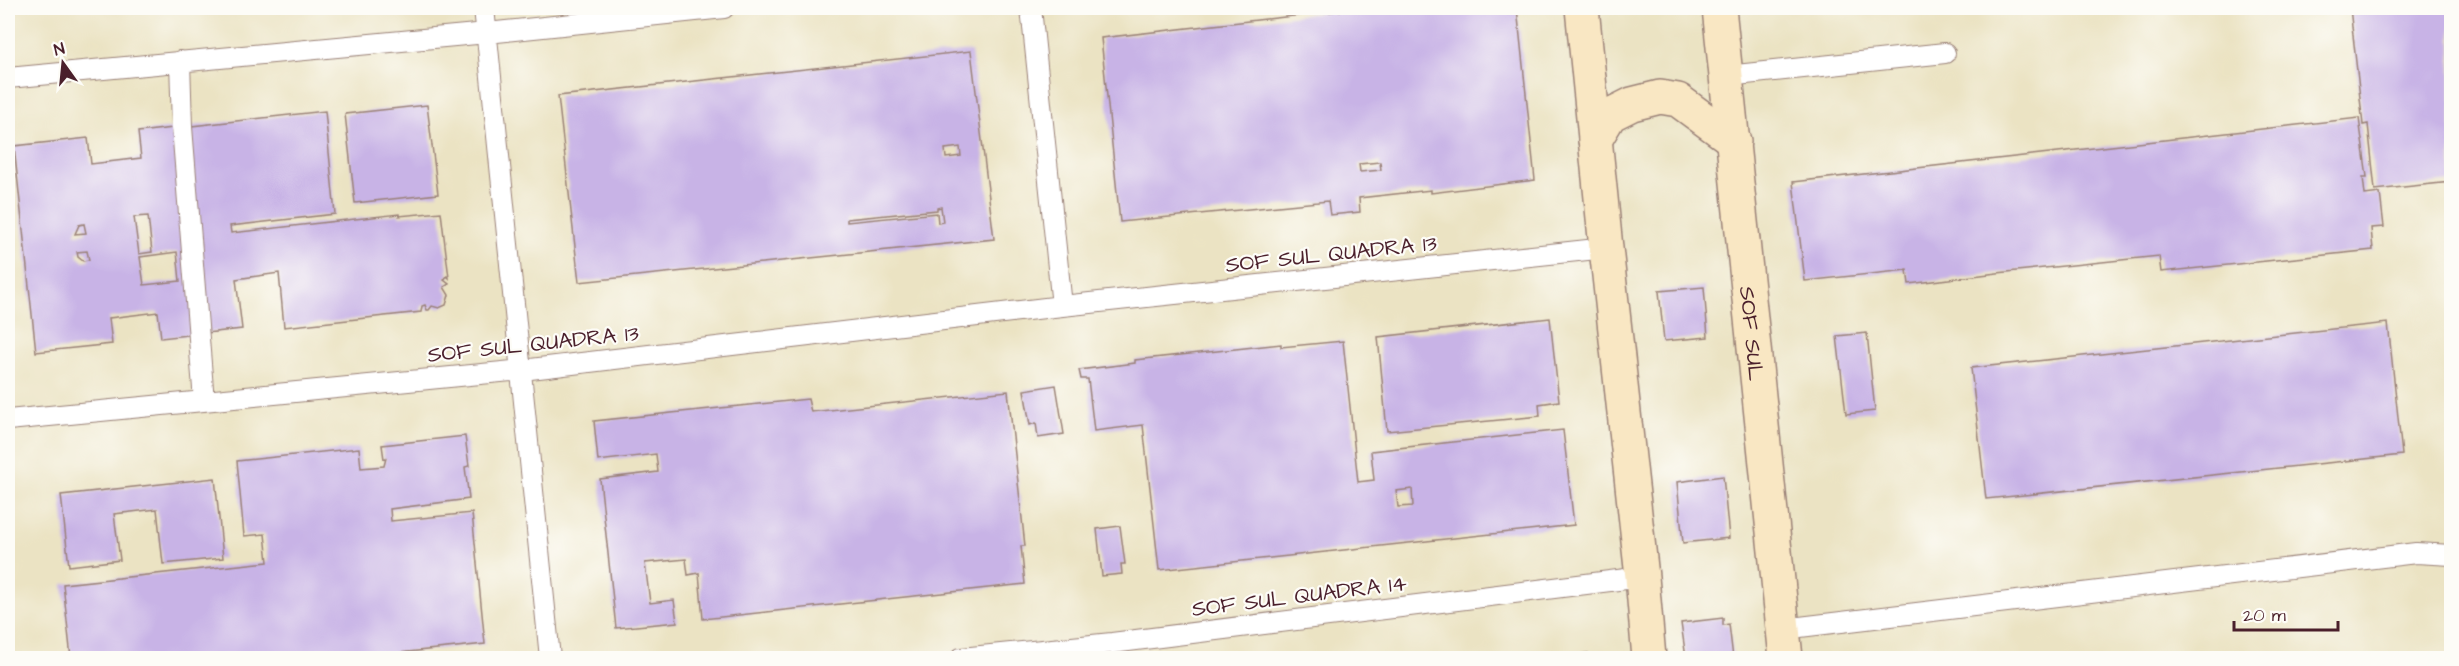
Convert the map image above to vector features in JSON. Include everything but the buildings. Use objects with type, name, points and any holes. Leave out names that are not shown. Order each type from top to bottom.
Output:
[{"type":"street","points":[[1582,8],[1649,658]]},
{"type":"street","name":"SOF SUL","points":[[1719,8],[1785,644]]},
{"type":"street","points":[[1595,140],[1610,116],[1632,104],[1660,97],[1678,100],[1734,141]]},
{"type":"lane","points":[[484,8],[550,658]]},
{"type":"lane","points":[[8,78],[724,8]]},
{"type":"lane","points":[[1031,8],[1062,306]]},
{"type":"lane","points":[[1727,76],[1945,52]]},
{"type":"lane","points":[[180,62],[182,127],[204,401]]},
{"type":"lane","name":"SOF SUL QUADRA 13","points":[[8,420],[522,370],[1062,306],[1606,248]]},
{"type":"lane","points":[[1785,644],[2416,553],[2451,555]]},
{"type":"lane","name":"SOF SUL QUADRA 14","points":[[961,658],[1113,650],[1642,577]]}]
